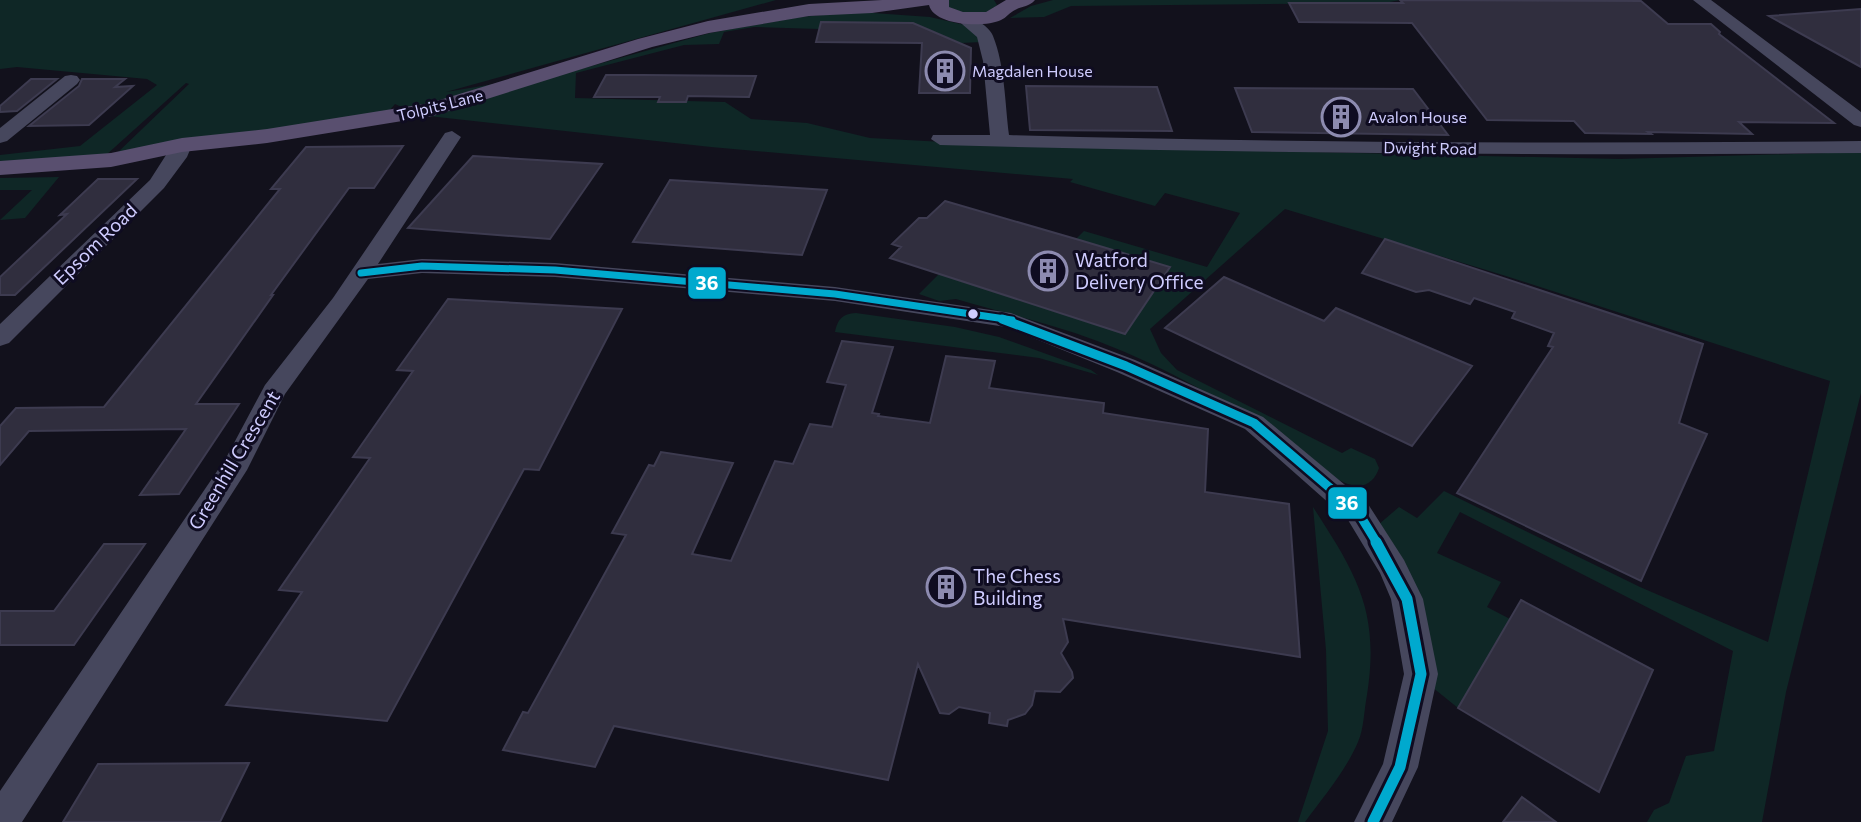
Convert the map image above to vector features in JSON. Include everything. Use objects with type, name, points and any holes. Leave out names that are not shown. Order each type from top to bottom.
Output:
[{"type":"main road","name":"Tolpits Lane","points":[[0,168],[111,160],[182,145],[267,136],[433,109],[656,40],[741,20],[809,10],[872,7],[928,0]]},
{"type":"main road","name":"Tolpits Lane","points":[[872,7],[949,11],[1008,5]]},
{"type":"street","points":[[1701,0],[1861,121]]},
{"type":"street","points":[[985,35],[1008,5]]},
{"type":"street","points":[[949,11],[985,35],[992,61],[1000,141]]},
{"type":"street","points":[[0,138],[71,80]]},
{"type":"street","name":"Greenhill Crescent","points":[[1,822],[237,463],[274,391],[361,273],[452,137]]},
{"type":"street","name":"Dwight Road","points":[[940,139],[1578,150],[1861,147]]},
{"type":"street","name":"Epsom Road","points":[[0,338],[157,184],[182,145]]},
{"type":"street","points":[[361,273],[422,266],[555,270],[835,294],[1011,320],[1125,366],[1254,423],[1357,512],[1393,569],[1407,599],[1421,674],[1400,767],[1373,822]]},
{"type":"green space","points":[[0,0],[776,0],[446,92],[577,70],[710,33],[799,17],[859,12],[930,17],[969,26],[982,42],[961,43],[913,23],[821,22],[819,29],[754,27],[724,32],[719,44],[684,45],[576,73],[575,98],[725,102],[751,119],[807,123],[870,138],[999,145],[1620,159],[1861,152],[1861,393],[1786,692],[1762,822],[1647,822],[1654,810],[1669,803],[1686,756],[1714,751],[1733,651],[1460,512],[1437,553],[1501,582],[1487,607],[1510,619],[1458,708],[1432,687],[1378,525],[1399,507],[1417,518],[1444,491],[1640,587],[1768,642],[1830,381],[1506,276],[1285,209],[1150,329],[1161,353],[1177,370],[1342,453],[1351,448],[1375,459],[1379,468],[1376,475],[1368,483],[1356,486],[1323,471],[1220,401],[1125,352],[1031,320],[956,299],[939,301],[919,294],[939,274],[1125,334],[1169,267],[1076,239],[1084,231],[1207,267],[1240,213],[1165,193],[1155,206],[1070,182],[1073,179],[711,147],[419,115],[395,104],[389,111],[115,155],[189,84],[186,83],[105,156],[0,162],[0,155],[80,146],[157,85],[147,79],[17,67],[0,69]]},
{"type":"green space","points":[[948,0],[994,0],[997,5],[986,12],[974,14],[948,8]]},
{"type":"green space","points":[[1053,0],[1400,0],[1385,3],[1071,6],[1044,17],[1010,18],[1031,6]]},
{"type":"green space","points":[[59,177],[25,218],[0,220],[32,190],[0,190],[0,178]]},
{"type":"green space","points":[[856,313],[955,327],[999,337],[1091,370],[1098,375],[1039,358],[835,332],[841,318]]},
{"type":"green space","points":[[1313,507],[1342,553],[1361,595],[1370,640],[1370,666],[1363,725],[1358,742],[1327,793],[1305,822],[1298,822],[1328,731],[1326,650]]},
{"type":"building","points":[[1400,0],[1641,1],[1668,24],[1711,24],[1719,34],[1834,123],[1739,122],[1752,134],[1648,132],[1651,134],[1585,133],[1574,121],[1487,120],[1412,23],[1299,22],[1289,3],[1403,3]]},
{"type":"building","points":[[1861,9],[1861,67],[1769,16]]},
{"type":"building","name":"Magdalen House","points":[[821,22],[913,23],[971,48],[970,93],[919,93],[922,43],[816,42]]},
{"type":"building","points":[[606,75],[756,76],[749,97],[688,96],[686,102],[658,102],[660,97],[594,97]]},
{"type":"building","points":[[31,79],[57,79],[17,111],[0,112],[0,106]]},
{"type":"building","points":[[82,79],[125,79],[115,87],[133,86],[89,125],[29,126],[79,86]]},
{"type":"building","points":[[1026,86],[1157,87],[1172,131],[1030,130]]},
{"type":"building","points":[[1235,88],[1413,89],[1448,135],[1252,132]]},
{"type":"building","points":[[403,146],[374,188],[349,188],[196,404],[239,404],[179,494],[140,495],[186,429],[29,431],[0,465],[0,426],[16,408],[104,407],[280,189],[271,189],[306,147]]},
{"type":"building","points":[[473,156],[602,164],[550,239],[408,228]]},
{"type":"building","points":[[98,179],[137,179],[15,295],[0,295],[0,277],[67,214],[60,215]]},
{"type":"building","points":[[670,180],[827,190],[802,255],[633,242]]},
{"type":"building","name":"Watford Delivery Office","points":[[945,201],[1170,267],[1125,334],[890,258],[901,247],[892,244],[919,218],[927,218]]},
{"type":"building","points":[[1385,239],[1703,344],[1679,423],[1707,434],[1641,581],[1457,493],[1553,347],[1548,346],[1554,333],[1512,318],[1515,312],[1474,298],[1470,304],[1429,290],[1416,292],[1362,273]]},
{"type":"building","points":[[1224,277],[1324,321],[1336,308],[1472,366],[1412,446],[1165,328]]},
{"type":"building","points":[[448,299],[622,309],[539,470],[524,469],[387,721],[226,705],[302,592],[279,590],[370,458],[353,457],[413,371],[397,370]]},
{"type":"building","name":"The Chess Building","points":[[842,341],[893,347],[872,413],[879,414],[878,416],[930,423],[946,356],[995,361],[989,388],[1104,403],[1103,413],[1208,429],[1205,492],[1289,504],[1300,657],[1063,619],[1068,642],[1061,653],[1073,678],[1060,692],[1035,691],[1032,705],[1025,714],[1008,720],[1007,726],[989,723],[990,713],[959,707],[949,714],[940,713],[918,664],[888,780],[614,726],[595,767],[503,750],[523,712],[528,713],[626,535],[612,533],[649,465],[654,466],[661,452],[733,463],[692,554],[731,561],[775,461],[793,464],[810,424],[832,427],[846,385],[827,382]]},
{"type":"building","points":[[104,544],[145,544],[74,645],[0,645],[0,611],[54,611]]},
{"type":"building","points":[[1521,600],[1653,670],[1599,792],[1458,708]]},
{"type":"building","points":[[249,763],[220,822],[63,822],[98,764]]},
{"type":"building","points":[[1522,797],[1556,822],[1503,822]]},
{"type":"transit line","name":"36","points":[[361,273],[422,266],[555,270],[835,294],[1011,320],[1126,366],[1254,423],[1358,512],[1393,569],[1407,599],[1421,674],[1400,767],[1373,822]]},
{"type":"place","name":"Magdalen House","points":[[945,71]]},
{"type":"place","name":"Avalon House","points":[[1341,117]]},
{"type":"place","name":"Watford Delivery Office","points":[[1048,271]]},
{"type":"place","name":"The Chess Building","points":[[946,587]]}]
